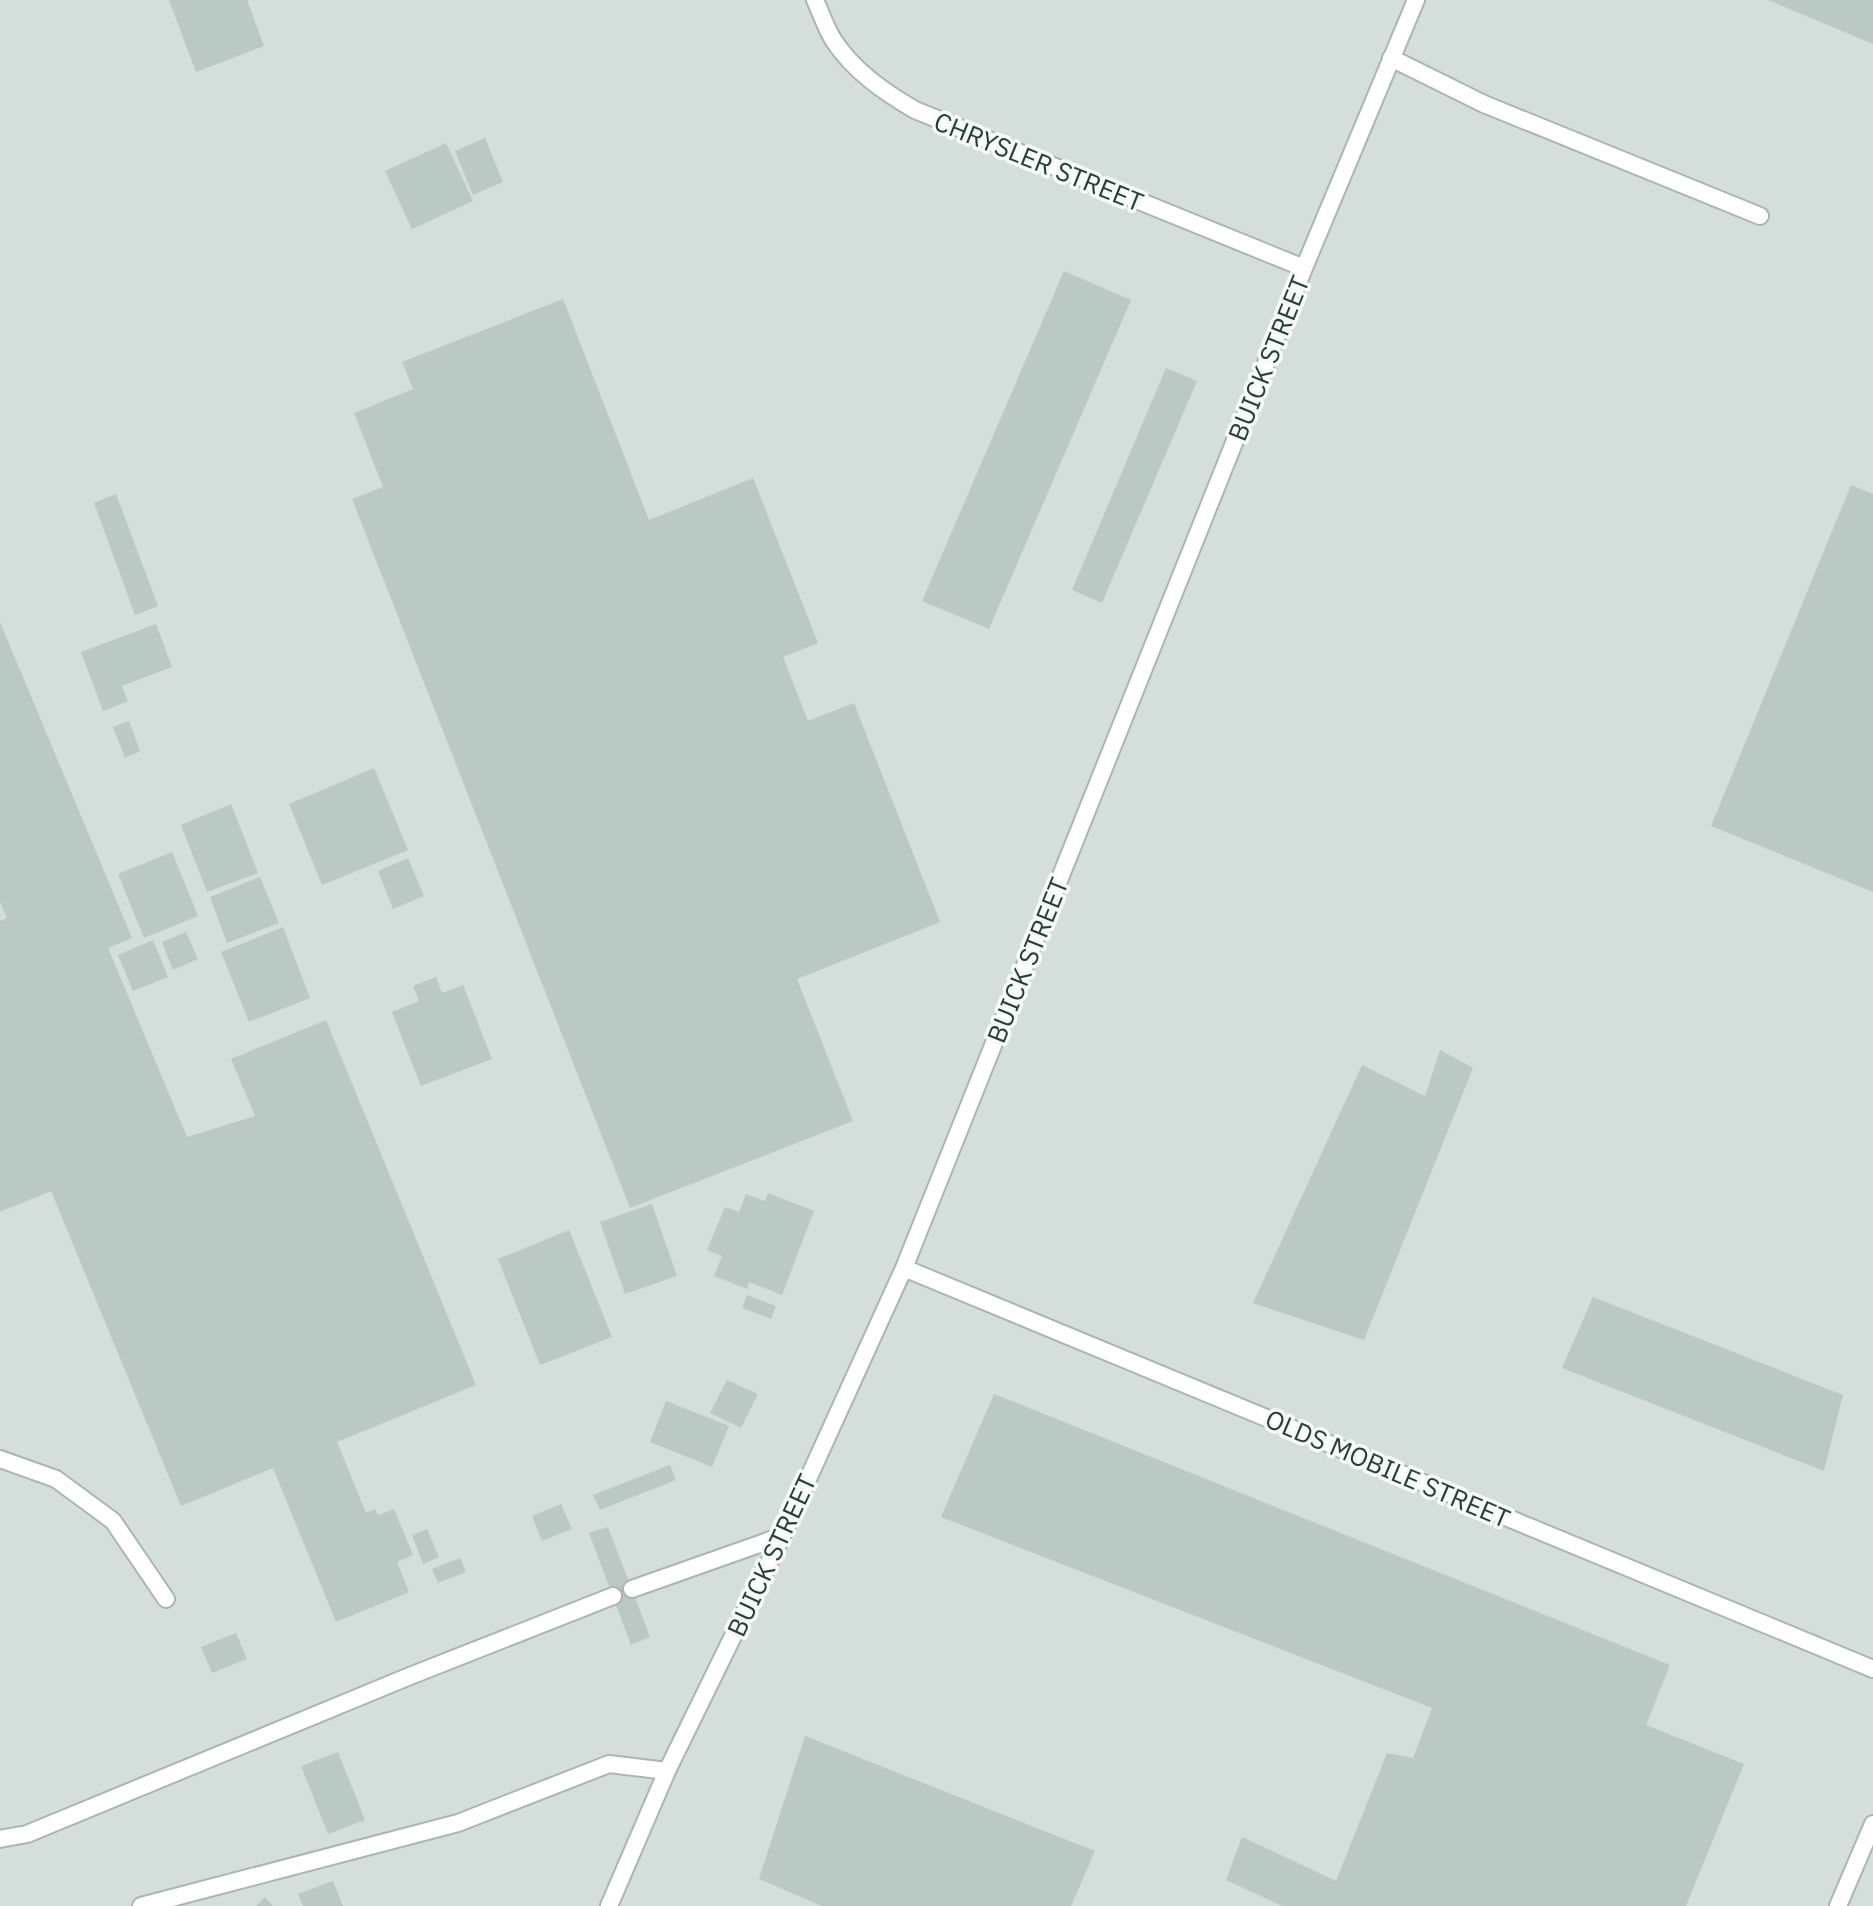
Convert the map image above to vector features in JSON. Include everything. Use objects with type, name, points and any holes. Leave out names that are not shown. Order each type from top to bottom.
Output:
[{"type":"lane","name":"CHRYSLER STREET","points":[[815,0],[833,40],[856,67],[887,94],[915,110],[1304,268]]},
{"type":"lane","name":"BUICK STREET","points":[[609,1906],[667,1771],[782,1536],[904,1268],[1304,268],[1416,0]]},
{"type":"lane","points":[[1391,58],[1484,104],[1760,216]]},
{"type":"lane","name":"OLDS MOBILE STREET","points":[[904,1268],[1873,1669]]},
{"type":"lane","points":[[0,1459],[56,1479],[113,1521],[166,1599]]},
{"type":"lane","points":[[632,1589],[782,1536]]},
{"type":"lane","points":[[0,1839],[27,1834],[613,1596]]},
{"type":"lane","points":[[141,1906],[458,1823],[609,1764],[667,1771]]},
{"type":"lane","points":[[1838,1906],[1872,1828]]},
{"type":"shaded area","points":[[0,0],[1873,0],[1873,1906],[0,1906]]},
{"type":"building","points":[[169,0],[247,0],[264,46],[196,72]]},
{"type":"building","points":[[1768,0],[1873,0],[1873,44]]},
{"type":"building","points":[[485,138],[503,182],[473,195],[455,151]]},
{"type":"building","points":[[446,143],[473,201],[412,229],[385,171]]},
{"type":"building","points":[[1064,271],[1131,300],[989,629],[922,601]]},
{"type":"building","points":[[563,299],[649,520],[753,478],[818,643],[783,657],[808,721],[854,703],[940,922],[797,979],[853,1121],[630,1208],[352,499],[383,487],[354,413],[413,389],[402,362]]},
{"type":"building","points":[[1166,368],[1197,381],[1102,603],[1072,590]]},
{"type":"building","points":[[1851,485],[1873,494],[1873,892],[1711,826]]},
{"type":"building","points":[[116,494],[158,606],[135,615],[94,503]]},
{"type":"building","points":[[0,622],[132,938],[108,948],[187,1137],[255,1116],[231,1059],[326,1020],[476,1385],[337,1442],[366,1513],[375,1509],[378,1515],[394,1509],[413,1555],[397,1562],[409,1592],[336,1622],[273,1468],[181,1506],[51,1191],[0,1212],[0,921],[7,918],[0,902]]},
{"type":"building","points":[[156,624],[172,667],[122,686],[128,701],[103,711],[81,652]]},
{"type":"building","points":[[129,721],[140,751],[125,758],[113,727]]},
{"type":"building","points":[[374,768],[408,850],[322,885],[289,804]]},
{"type":"building","points":[[231,804],[258,873],[207,892],[181,825]]},
{"type":"building","points":[[172,852],[198,916],[144,938],[118,874]]},
{"type":"building","points":[[408,858],[424,896],[393,909],[378,871]]},
{"type":"building","points":[[260,877],[279,923],[227,943],[210,897]]},
{"type":"building","points":[[283,927],[310,998],[249,1022],[221,952]]},
{"type":"building","points":[[186,932],[198,959],[173,970],[162,942]]},
{"type":"building","points":[[153,940],[168,977],[133,991],[118,955]]},
{"type":"building","points":[[436,977],[442,993],[463,985],[492,1059],[421,1086],[392,1012],[419,1001],[413,986]]},
{"type":"building","points":[[1440,1050],[1473,1068],[1364,1340],[1253,1303],[1362,1065],[1425,1096]]},
{"type":"building","points":[[768,1193],[814,1211],[782,1295],[749,1282],[747,1289],[714,1276],[722,1256],[707,1250],[725,1207],[739,1212],[746,1194],[765,1201]]},
{"type":"building","points":[[652,1204],[677,1276],[625,1294],[600,1222]]},
{"type":"building","points":[[569,1230],[612,1337],[540,1365],[498,1259]]},
{"type":"building","points":[[747,1295],[776,1306],[771,1319],[742,1308]]},
{"type":"building","points":[[1593,1297],[1843,1395],[1824,1471],[1562,1368]]},
{"type":"building","points":[[727,1380],[758,1394],[741,1428],[710,1413]]},
{"type":"building","points":[[994,1394],[1670,1665],[1646,1725],[1744,1764],[1686,1906],[1282,1906],[1226,1880],[1242,1837],[1336,1881],[1387,1753],[1413,1758],[1432,1708],[941,1517]]},
{"type":"building","points":[[666,1401],[729,1426],[712,1467],[650,1442]]},
{"type":"building","points":[[670,1465],[676,1480],[600,1510],[593,1495]]},
{"type":"building","points":[[561,1504],[572,1529],[542,1541],[532,1516]]},
{"type":"building","points":[[608,1527],[650,1637],[631,1645],[589,1533]]},
{"type":"building","points":[[427,1529],[439,1557],[423,1564],[412,1535]]},
{"type":"building","points":[[460,1558],[466,1572],[438,1583],[432,1569]]},
{"type":"building","points":[[236,1633],[247,1659],[212,1673],[201,1647]]},
{"type":"building","points":[[805,1736],[1095,1851],[1071,1906],[822,1906],[759,1879]]},
{"type":"building","points":[[338,1752],[365,1820],[328,1834],[301,1766]]},
{"type":"building","points":[[333,1881],[343,1906],[303,1906],[298,1894]]},
{"type":"building","points":[[265,1897],[273,1906],[256,1906]]}]
